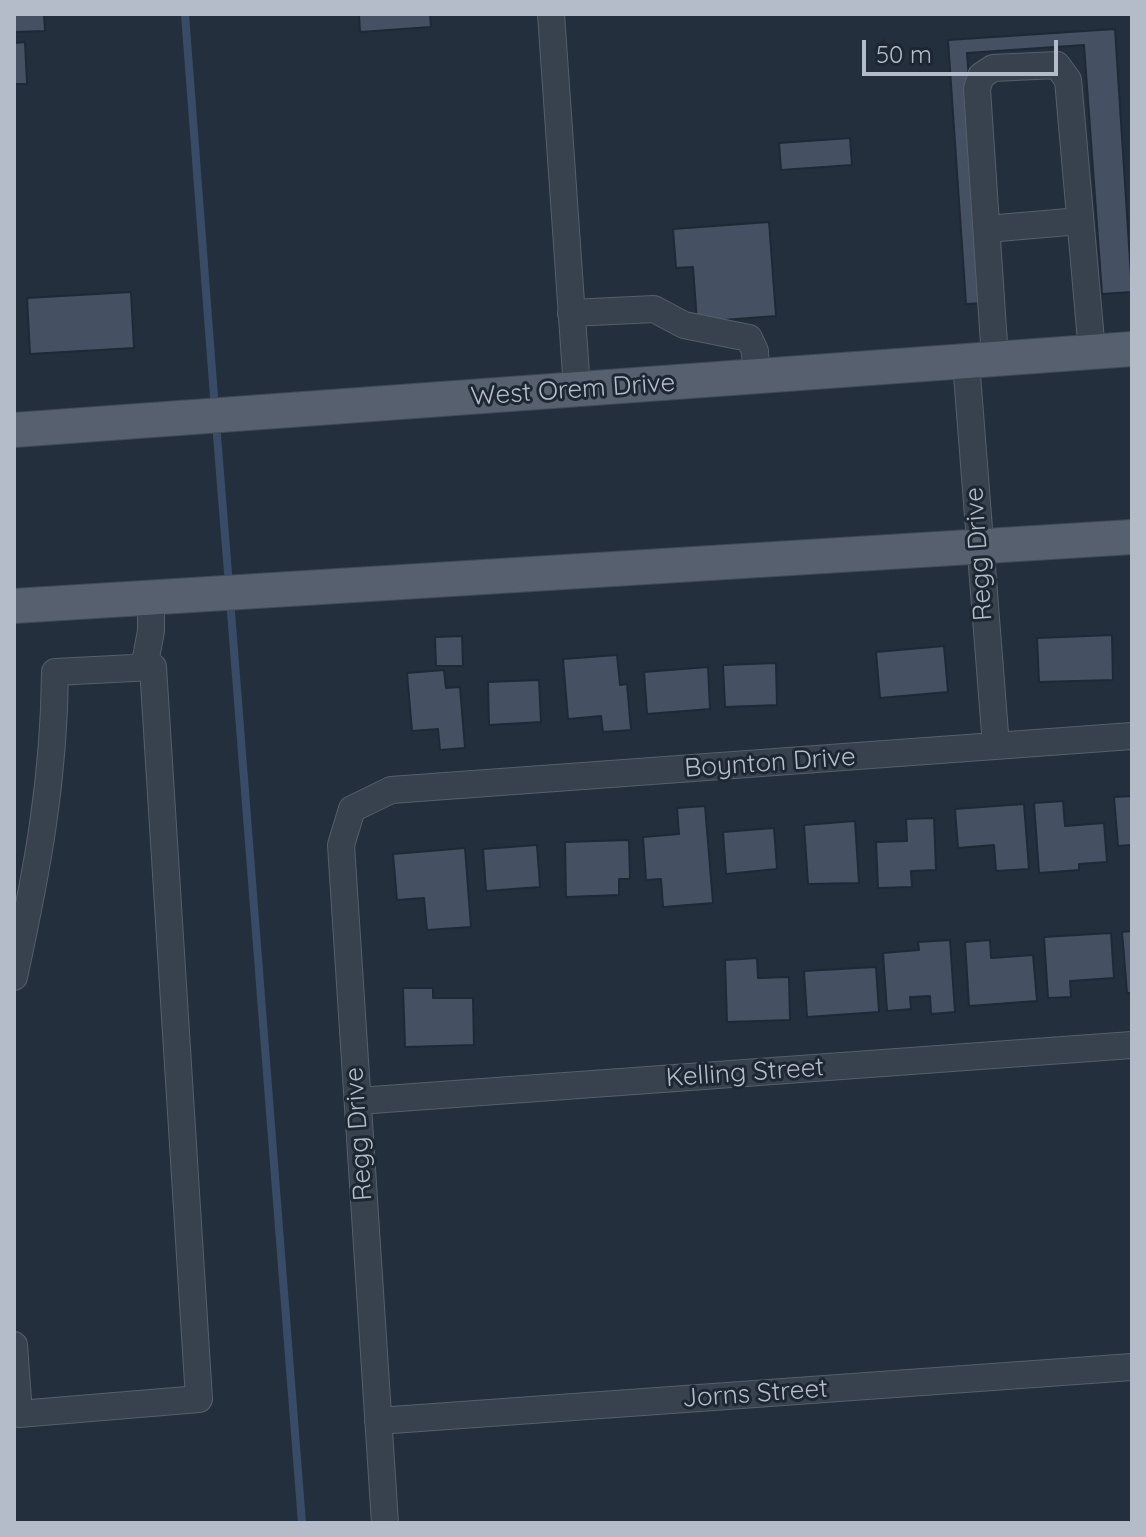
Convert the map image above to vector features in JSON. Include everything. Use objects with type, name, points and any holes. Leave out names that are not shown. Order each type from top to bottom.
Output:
[{"type":"main road","name":"West Orem Drive","points":[[14,430],[1132,349]]},
{"type":"main road","points":[[14,606],[978,549],[1132,537]]},
{"type":"street","points":[[551,14],[577,389]]},
{"type":"street","name":"Regg Drive","points":[[996,746],[978,549],[987,229],[977,89],[981,76],[993,68],[1047,64],[1057,65],[1064,71],[1068,80],[1080,221]]},
{"type":"street","points":[[987,229],[1080,221],[1092,352]]},
{"type":"street","points":[[571,313],[654,309],[684,325],[749,338],[755,351],[756,377]]},
{"type":"street","points":[[144,668],[151,631],[163,597]]},
{"type":"street","points":[[14,977],[19,930],[46,825],[54,743],[55,672],[153,667],[199,1399],[19,1414],[14,1345]]},
{"type":"street","name":"Boynton Drive","points":[[409,789],[1132,736]]},
{"type":"street","name":"Regg Drive","points":[[385,1523],[341,845],[352,809],[391,790],[409,789]]},
{"type":"street","name":"Kelling Street","points":[[358,1101],[1132,1045]]},
{"type":"street","name":"Jorns Street","points":[[378,1421],[1132,1367]]},
{"type":"building","points":[[14,14],[44,14],[45,31],[14,32]]},
{"type":"building","points":[[359,14],[430,14],[431,27],[360,32]]},
{"type":"building","points":[[1115,29],[1132,292],[1102,294],[1084,45],[967,53],[985,303],[966,304],[948,40]]},
{"type":"building","points":[[25,42],[27,84],[15,84],[14,105],[14,43]]},
{"type":"building","points":[[850,138],[852,165],[781,170],[779,143]]},
{"type":"building","points":[[769,222],[776,316],[697,322],[693,267],[676,268],[673,229]]},
{"type":"building","points":[[131,292],[134,348],[30,354],[27,298]]},
{"type":"building","points":[[1112,635],[1113,680],[1039,682],[1037,638]]},
{"type":"building","points":[[462,636],[463,666],[436,666],[435,637]]},
{"type":"building","points":[[944,646],[948,692],[880,698],[876,652]]},
{"type":"building","points":[[617,655],[620,685],[627,684],[631,730],[603,732],[601,716],[568,719],[563,659]]},
{"type":"building","points":[[776,663],[777,705],[725,707],[723,665]]},
{"type":"building","points":[[708,667],[710,709],[647,714],[644,672]]},
{"type":"building","points":[[444,670],[446,688],[460,687],[465,748],[440,750],[438,729],[412,731],[407,673]]},
{"type":"building","points":[[539,680],[541,722],[489,725],[488,682]]},
{"type":"building","points":[[1132,796],[1132,845],[1118,846],[1114,797]]},
{"type":"building","points":[[1063,801],[1065,826],[1104,823],[1107,862],[1079,864],[1079,870],[1039,873],[1034,803]]},
{"type":"building","points":[[1024,804],[1029,869],[996,871],[994,845],[958,848],[955,809]]},
{"type":"building","points":[[705,806],[713,903],[663,907],[661,879],[646,880],[643,837],[679,834],[677,808]]},
{"type":"building","points":[[934,818],[936,870],[911,871],[912,887],[878,888],[876,842],[907,841],[906,819]]},
{"type":"building","points":[[855,821],[859,883],[808,884],[804,825]]},
{"type":"building","points":[[774,828],[777,869],[726,874],[723,832]]},
{"type":"building","points":[[629,840],[630,879],[619,879],[619,895],[566,897],[565,842]]},
{"type":"building","points":[[537,845],[540,887],[486,891],[483,849]]},
{"type":"building","points":[[465,848],[471,927],[427,930],[424,898],[397,900],[393,854]]},
{"type":"building","points":[[1132,931],[1132,993],[1127,993],[1122,932]]},
{"type":"building","points":[[1111,933],[1114,978],[1070,981],[1071,997],[1048,998],[1044,937]]},
{"type":"building","points":[[950,940],[955,1012],[931,1014],[930,996],[910,997],[911,1009],[887,1011],[883,953],[919,950],[918,942]]},
{"type":"building","points":[[990,940],[991,958],[1033,955],[1037,1001],[969,1006],[965,942]]},
{"type":"building","points":[[757,958],[758,978],[789,977],[790,1020],[727,1022],[725,960]]},
{"type":"building","points":[[876,967],[879,1012],[807,1017],[804,971]]},
{"type":"building","points":[[403,988],[433,988],[433,998],[473,998],[474,1045],[405,1047]]},
{"type":"waterway","points":[[185,14],[215,410]]},
{"type":"waterway","points":[[216,423],[229,585]]},
{"type":"waterway","points":[[230,599],[302,1523]]}]
